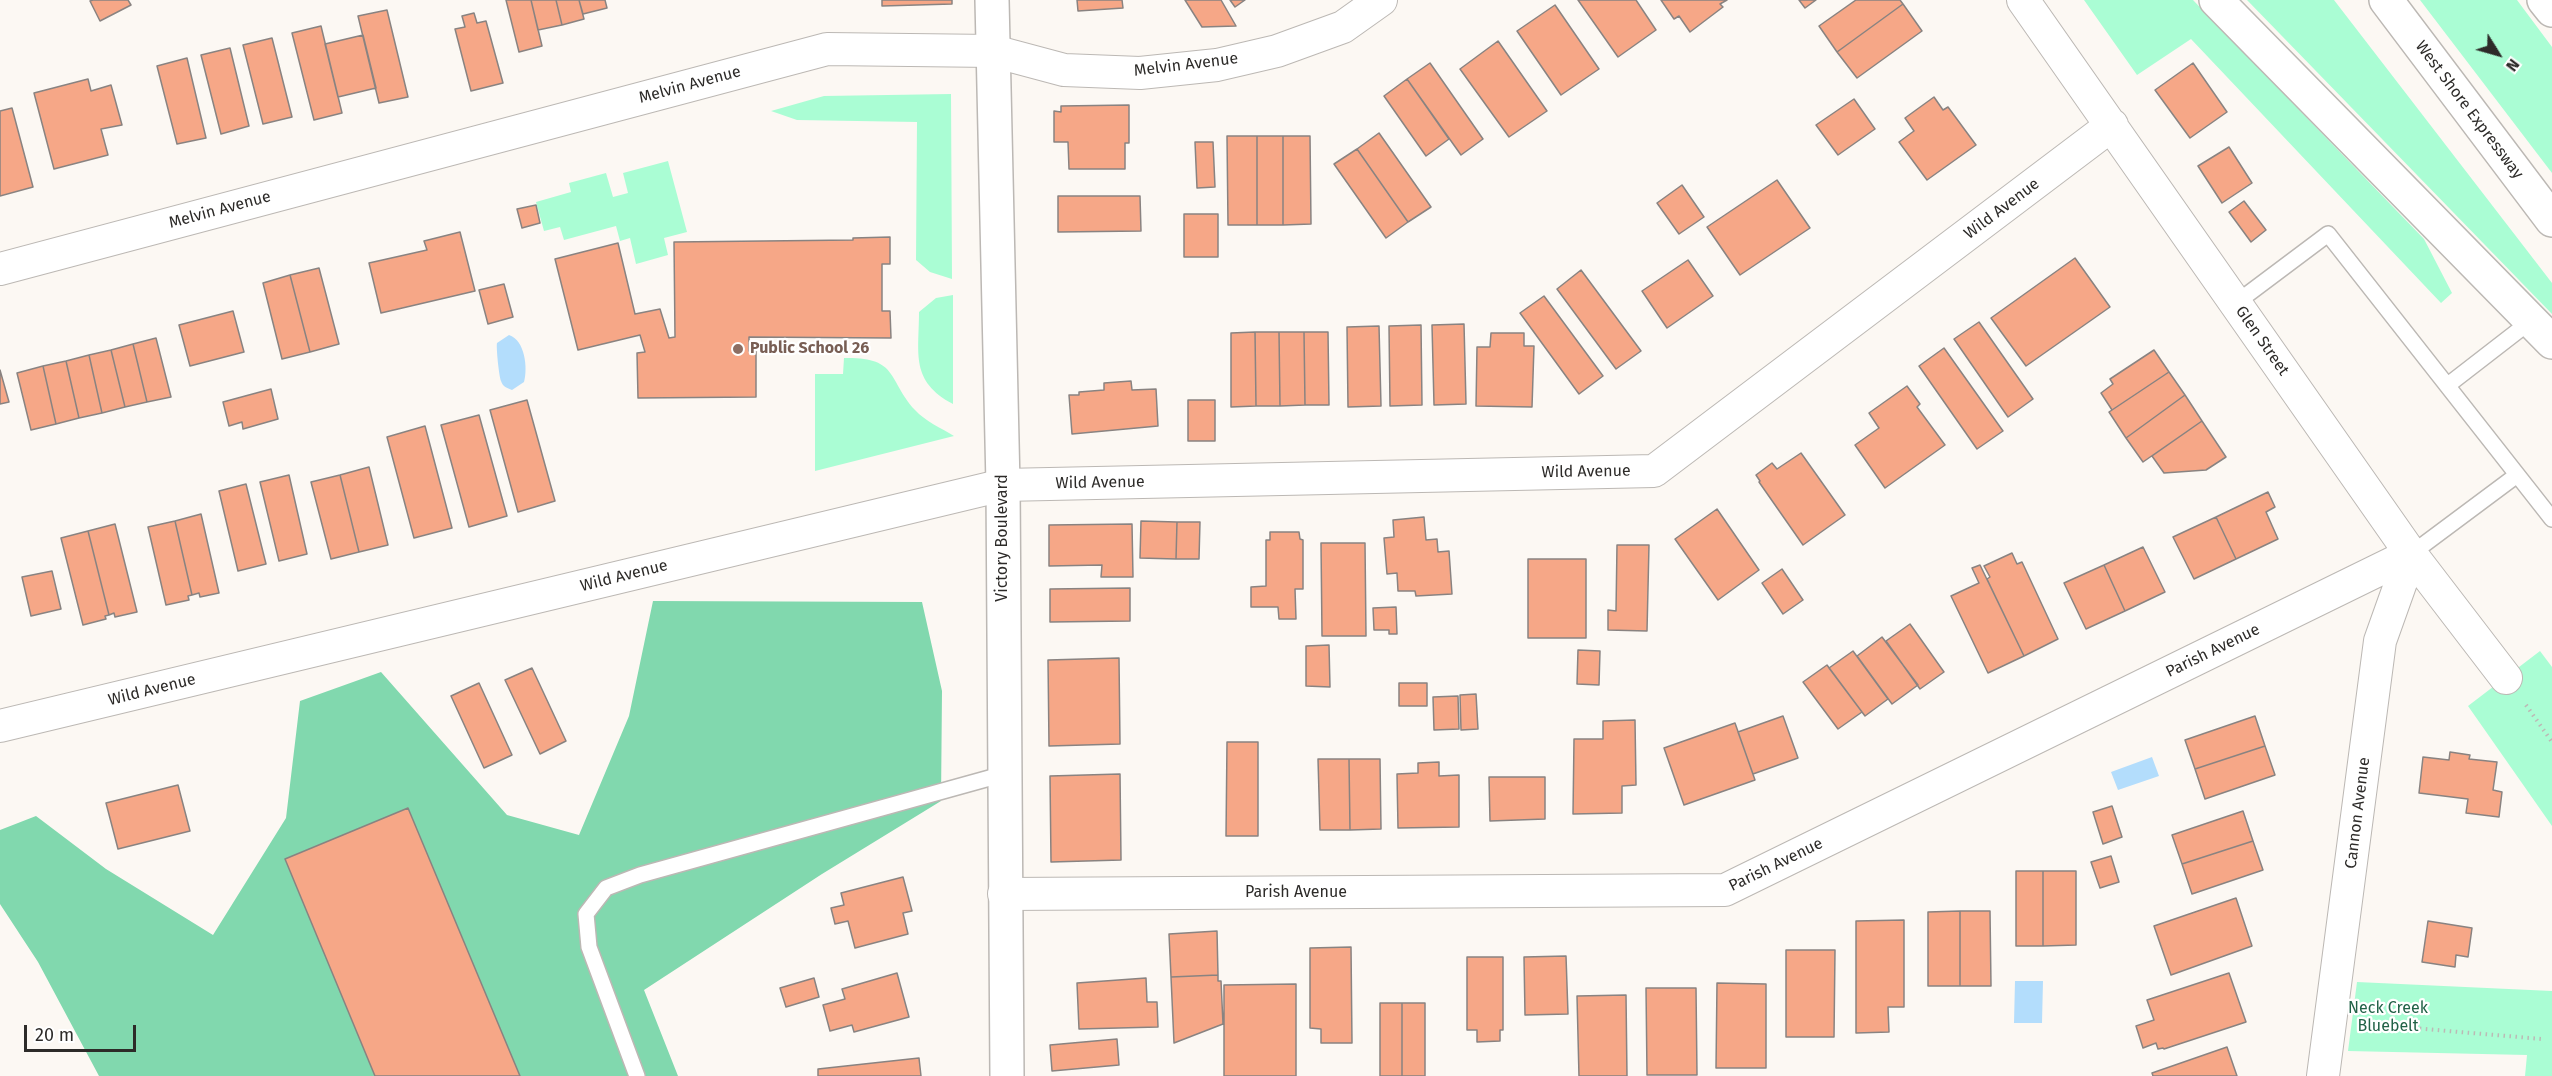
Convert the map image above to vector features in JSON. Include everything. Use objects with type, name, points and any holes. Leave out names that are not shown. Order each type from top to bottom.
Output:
[{"type":"main road","name":"Victory Boulevard","points":[[992,0],[1003,485],[1007,1076]]},
{"type":"main road","points":[[2216,0],[2542,331]]},
{"type":"main road","name":"West Shore Expressway","points":[[2386,0],[2552,220]]},
{"type":"main road","points":[[2544,0],[2552,10]]},
{"type":"street","name":"Melvin Avenue","points":[[0,269],[827,49],[993,51],[1064,70],[1140,73],[1217,65],[1277,51],[1343,27],[1381,0]]},
{"type":"street","name":"Glen Street","points":[[2023,0],[2410,554],[2506,678]]},
{"type":"street","name":"Wild Avenue","points":[[0,726],[1003,485],[1654,471],[2112,125]]},
{"type":"street","name":"Parish Avenue","points":[[1004,894],[1725,890],[2410,554]]},
{"type":"street","name":"Cannon Avenue","points":[[2323,1076],[2380,641],[2410,554]]},
{"type":"lane","points":[[2236,303],[2328,234],[2552,519]]},
{"type":"lane","points":[[2448,385],[2542,331]]},
{"type":"lane","points":[[2410,554],[2517,475]]},
{"type":"lane","points":[[637,1076],[589,947],[586,914],[606,888],[640,875],[1004,774]]},
{"type":"path","points":[[2506,678],[2552,742]]},
{"type":"path","points":[[2362,1023],[2542,1039]]},
{"type":"green space","points":[[2084,0],[2193,0],[2424,239],[2452,293],[2441,303],[2191,39],[2137,75]]},
{"type":"green space","points":[[2247,0],[2334,0],[2552,283],[2552,314]]},
{"type":"green space","points":[[2420,0],[2517,0],[2552,47],[2552,173]]},
{"type":"green space","points":[[951,94],[952,279],[930,272],[916,260],[917,122],[797,120],[771,111],[824,96]]},
{"type":"green space","points":[[668,161],[687,232],[664,238],[668,255],[636,264],[630,238],[620,241],[616,226],[564,240],[560,227],[544,231],[536,202],[571,192],[569,183],[606,173],[613,197],[628,193],[623,173]]},
{"type":"green space","points":[[953,295],[953,404],[939,395],[923,376],[918,354],[918,341],[919,312],[936,298]]},
{"type":"green space","points":[[844,358],[874,361],[883,366],[890,372],[906,399],[919,414],[954,436],[815,471],[815,374],[843,374]]},
{"type":"green space","points":[[653,601],[922,602],[942,691],[941,801],[822,874],[644,990],[678,1076],[99,1076],[38,962],[0,904],[0,830],[36,816],[106,869],[213,935],[286,818],[300,701],[381,672],[507,815],[579,835],[629,716]]},
{"type":"green space","points":[[2540,651],[2552,667],[2552,826],[2468,706]]},
{"type":"green space","name":"Neck Creek Bluebelt","points":[[2357,982],[2552,991],[2552,1076],[2525,1076],[2527,1055],[2348,1051]]},
{"type":"water","points":[[509,335],[519,342],[522,348],[526,369],[524,382],[512,390],[504,386],[501,381],[497,350],[497,343]]},
{"type":"water","points":[[2152,757],[2159,776],[2118,790],[2111,772]]},
{"type":"water","points":[[2015,981],[2043,981],[2042,1023],[2014,1023]]},
{"type":"building","points":[[128,0],[131,5],[100,21],[90,1]]},
{"type":"building","points":[[506,0],[531,0],[542,46],[519,52]]},
{"type":"building","points":[[531,0],[556,0],[562,25],[538,30]]},
{"type":"building","points":[[556,0],[579,0],[584,19],[562,25]]},
{"type":"building","points":[[579,0],[605,0],[607,8],[583,14]]},
{"type":"building","points":[[882,0],[952,0],[952,4],[882,6]]},
{"type":"building","points":[[1077,0],[1122,0],[1123,8],[1078,11]]},
{"type":"building","points":[[1185,0],[1221,0],[1236,26],[1202,27]]},
{"type":"building","points":[[1230,0],[1245,0],[1235,7]]},
{"type":"building","points":[[1578,0],[1636,0],[1656,30],[1618,57]]},
{"type":"building","points":[[1661,0],[1727,0],[1720,4],[1723,7],[1690,32],[1679,16],[1674,19]]},
{"type":"building","points":[[1799,0],[1816,0],[1805,8]]},
{"type":"building","points":[[1856,0],[1900,0],[1903,4],[1837,52],[1819,26]]},
{"type":"building","points":[[1903,4],[1922,31],[1857,78],[1837,52]]},
{"type":"building","points":[[1555,5],[1599,69],[1561,95],[1517,31]]},
{"type":"building","points":[[387,10],[408,97],[379,103],[358,16]]},
{"type":"building","points":[[474,13],[477,23],[486,21],[503,83],[471,91],[455,29],[465,27],[462,16]]},
{"type":"building","points":[[321,26],[342,113],[314,120],[292,33]]},
{"type":"building","points":[[363,35],[376,88],[338,97],[325,44]]},
{"type":"building","points":[[272,38],[292,117],[263,124],[243,45]]},
{"type":"building","points":[[1498,41],[1547,111],[1509,137],[1460,69]]},
{"type":"building","points":[[230,48],[249,126],[221,134],[201,55]]},
{"type":"building","points":[[187,58],[206,138],[177,144],[157,66]]},
{"type":"building","points":[[1430,63],[1483,139],[1461,155],[1407,79]]},
{"type":"building","points":[[2193,63],[2227,112],[2190,138],[2155,90]]},
{"type":"building","points":[[88,79],[91,91],[111,85],[122,125],[101,129],[108,155],[54,169],[34,93]]},
{"type":"building","points":[[1407,79],[1449,139],[1426,156],[1384,96]]},
{"type":"building","points":[[1934,97],[1943,110],[1948,107],[1976,145],[1927,180],[1899,142],[1914,131],[1905,118]]},
{"type":"building","points":[[1854,99],[1875,129],[1838,155],[1816,125]]},
{"type":"building","points":[[1129,105],[1129,143],[1125,143],[1125,169],[1069,169],[1068,142],[1054,142],[1054,111],[1061,112],[1061,106]]},
{"type":"building","points":[[12,108],[33,187],[0,196],[0,111]]},
{"type":"building","points":[[1379,133],[1431,207],[1408,222],[1357,149]]},
{"type":"building","points":[[1227,136],[1257,136],[1257,225],[1228,225]]},
{"type":"building","points":[[1257,136],[1283,136],[1283,225],[1257,225]]},
{"type":"building","points":[[1283,136],[1310,136],[1311,224],[1283,225]]},
{"type":"building","points":[[1195,142],[1213,142],[1215,187],[1197,188]]},
{"type":"building","points":[[2229,147],[2252,183],[2222,203],[2198,166]]},
{"type":"building","points":[[1357,149],[1408,222],[1386,238],[1334,164]]},
{"type":"building","points":[[1777,180],[1810,228],[1740,275],[1707,227]]},
{"type":"building","points":[[1682,185],[1704,217],[1679,234],[1657,203]]},
{"type":"building","points":[[1058,196],[1140,196],[1141,231],[1058,232]]},
{"type":"building","points":[[2244,201],[2266,230],[2251,242],[2229,212]]},
{"type":"building","points":[[536,205],[540,223],[522,228],[517,209]]},
{"type":"building","points":[[1184,214],[1218,214],[1218,257],[1184,257]]},
{"type":"building","points":[[460,232],[475,291],[381,313],[369,263],[427,250],[424,241]]},
{"type":"building","points":[[890,237],[890,264],[882,264],[882,311],[890,311],[891,338],[749,337],[749,351],[756,351],[756,397],[638,398],[637,353],[645,352],[640,335],[578,350],[555,259],[618,243],[635,314],[660,309],[669,338],[675,337],[674,242],[853,240],[853,238]]},
{"type":"building","points":[[2075,258],[2110,307],[2026,366],[1991,318]]},
{"type":"building","points":[[1688,260],[1713,296],[1667,328],[1642,291]]},
{"type":"building","points":[[319,268],[339,344],[310,352],[290,275]]},
{"type":"building","points":[[1581,270],[1641,351],[1616,369],[1557,289]]},
{"type":"building","points":[[290,275],[310,352],[282,359],[263,283]]},
{"type":"building","points":[[504,284],[513,317],[488,324],[479,290]]},
{"type":"building","points":[[1544,296],[1603,376],[1579,394],[1520,313]]},
{"type":"building","points":[[233,311],[244,352],[190,366],[179,325]]},
{"type":"building","points":[[1979,322],[2033,399],[2008,417],[1954,339]]},
{"type":"building","points":[[1464,324],[1466,404],[1434,405],[1432,325]]},
{"type":"building","points":[[1421,325],[1422,405],[1390,406],[1389,326]]},
{"type":"building","points":[[1379,326],[1381,406],[1348,407],[1347,327]]},
{"type":"building","points":[[1255,332],[1279,332],[1280,406],[1256,406]]},
{"type":"building","points":[[1255,332],[1256,406],[1231,407],[1231,333]]},
{"type":"building","points":[[1279,332],[1304,332],[1305,405],[1280,406]]},
{"type":"building","points":[[1304,332],[1328,332],[1329,405],[1305,405]]},
{"type":"building","points":[[1491,333],[1524,333],[1524,346],[1534,346],[1532,407],[1476,406],[1477,347],[1490,347]]},
{"type":"building","points":[[156,338],[171,397],[147,402],[133,344]]},
{"type":"building","points":[[133,344],[147,402],[125,407],[111,350]]},
{"type":"building","points":[[1944,348],[2003,431],[1977,449],[1919,366]]},
{"type":"building","points":[[111,350],[125,407],[102,413],[89,355]]},
{"type":"building","points":[[2154,350],[2169,372],[2112,410],[2101,393],[2113,384],[2110,379]]},
{"type":"building","points":[[89,355],[102,413],[79,418],[66,361]]},
{"type":"building","points":[[66,361],[79,418],[56,424],[43,366]]},
{"type":"building","points":[[43,366],[56,424],[31,430],[17,373]]},
{"type":"building","points":[[0,370],[9,402],[0,404]]},
{"type":"building","points":[[2169,372],[2185,395],[2126,438],[2109,412]]},
{"type":"building","points":[[1131,381],[1132,390],[1156,389],[1158,426],[1072,434],[1069,395],[1104,390],[1104,383]]},
{"type":"building","points":[[1907,386],[1920,404],[1917,407],[1945,445],[1885,488],[1855,445],[1879,428],[1869,413]]},
{"type":"building","points":[[271,389],[278,419],[243,429],[242,422],[229,426],[223,402]]},
{"type":"building","points":[[2185,395],[2202,421],[2143,462],[2126,438]]},
{"type":"building","points":[[527,400],[555,501],[518,512],[490,410]]},
{"type":"building","points":[[1188,400],[1215,400],[1215,441],[1188,441]]},
{"type":"building","points":[[479,415],[507,516],[469,527],[441,425]]},
{"type":"building","points":[[2202,421],[2226,457],[2206,470],[2164,473],[2152,456]]},
{"type":"building","points":[[425,426],[452,528],[414,538],[387,437]]},
{"type":"building","points":[[1801,453],[1845,515],[1803,545],[1756,475],[1772,463],[1777,469]]},
{"type":"building","points":[[369,467],[388,545],[359,552],[340,475]]},
{"type":"building","points":[[289,475],[307,554],[279,561],[260,482]]},
{"type":"building","points":[[340,475],[359,552],[331,559],[311,482]]},
{"type":"building","points":[[246,484],[266,564],[238,571],[219,491]]},
{"type":"building","points":[[2268,492],[2275,507],[2266,512],[2278,539],[2236,559],[2216,517]]},
{"type":"building","points":[[1717,509],[1759,570],[1718,600],[1675,539]]},
{"type":"building","points":[[201,514],[219,593],[200,597],[199,593],[192,595],[175,521]]},
{"type":"building","points":[[1424,517],[1426,540],[1437,539],[1438,552],[1449,551],[1452,594],[1416,596],[1415,591],[1398,591],[1397,573],[1387,574],[1384,538],[1394,537],[1393,520]]},
{"type":"building","points":[[2216,517],[2236,559],[2194,579],[2173,537]]},
{"type":"building","points":[[175,521],[192,595],[188,596],[189,600],[166,605],[148,527]]},
{"type":"building","points":[[1141,521],[1177,522],[1176,559],[1140,558]]},
{"type":"building","points":[[1177,522],[1200,522],[1199,559],[1176,559]]},
{"type":"building","points":[[115,524],[137,612],[115,617],[114,613],[109,615],[88,531]]},
{"type":"building","points":[[1132,524],[1133,577],[1101,577],[1102,565],[1049,566],[1049,525]]},
{"type":"building","points":[[88,531],[109,615],[105,616],[106,619],[83,625],[61,538]]},
{"type":"building","points":[[1270,532],[1299,532],[1300,539],[1303,540],[1303,589],[1295,589],[1296,619],[1279,619],[1278,607],[1251,607],[1251,587],[1266,586],[1266,540],[1270,540]]},
{"type":"building","points":[[1321,543],[1365,543],[1366,636],[1322,636]]},
{"type":"building","points":[[1617,545],[1649,545],[1647,631],[1608,630],[1608,610],[1616,611]]},
{"type":"building","points":[[2143,547],[2165,592],[2125,611],[2104,565]]},
{"type":"building","points":[[2012,553],[2017,564],[2022,562],[2058,639],[2024,656],[1987,579],[1990,577],[1984,566]]},
{"type":"building","points":[[1528,559],[1586,559],[1586,638],[1528,638]]},
{"type":"building","points":[[1980,565],[2024,656],[1988,673],[1951,596],[1979,583],[1972,568]]},
{"type":"building","points":[[2104,565],[2125,611],[2086,629],[2064,583]]},
{"type":"building","points":[[1782,569],[1803,600],[1783,614],[1762,583]]},
{"type":"building","points":[[52,571],[61,609],[31,616],[22,577]]},
{"type":"building","points":[[1130,588],[1130,621],[1050,622],[1050,589]]},
{"type":"building","points":[[1396,607],[1397,634],[1389,634],[1389,630],[1374,630],[1373,608]]},
{"type":"building","points":[[1910,624],[1944,672],[1920,689],[1886,641]]},
{"type":"building","points":[[1882,637],[1918,685],[1892,704],[1857,656]]},
{"type":"building","points":[[1329,645],[1330,687],[1306,686],[1306,646]]},
{"type":"building","points":[[1578,650],[1600,651],[1599,685],[1577,684]]},
{"type":"building","points":[[1853,651],[1888,699],[1865,716],[1829,668]]},
{"type":"building","points":[[1119,658],[1120,744],[1049,746],[1048,660]]},
{"type":"building","points":[[1827,665],[1862,712],[1838,729],[1803,682]]},
{"type":"building","points":[[532,668],[566,741],[540,754],[505,680]]},
{"type":"building","points":[[479,683],[512,755],[484,768],[451,696]]},
{"type":"building","points":[[1399,683],[1427,683],[1427,706],[1399,706]]},
{"type":"building","points":[[1476,694],[1478,729],[1461,730],[1460,695]]},
{"type":"building","points":[[1458,696],[1459,729],[1434,730],[1433,697]]},
{"type":"building","points":[[1783,716],[1798,758],[1753,774],[1738,732]]},
{"type":"building","points":[[2255,716],[2265,746],[2195,769],[2185,740]]},
{"type":"building","points":[[1635,720],[1636,785],[1622,786],[1622,813],[1573,814],[1574,739],[1603,739],[1603,721]]},
{"type":"building","points":[[1735,723],[1755,780],[1684,805],[1664,748]]},
{"type":"building","points":[[1227,742],[1258,742],[1258,836],[1226,836]]},
{"type":"building","points":[[2265,746],[2275,775],[2205,799],[2195,769]]},
{"type":"building","points":[[2450,752],[2470,755],[2469,759],[2497,762],[2493,790],[2502,792],[2499,817],[2466,813],[2468,799],[2419,793],[2423,757],[2449,760]]},
{"type":"building","points":[[1318,759],[1349,759],[1350,830],[1320,830]]},
{"type":"building","points":[[1349,759],[1380,759],[1381,829],[1350,830]]},
{"type":"building","points":[[1439,762],[1439,776],[1459,775],[1459,827],[1398,828],[1397,774],[1418,773],[1418,763]]},
{"type":"building","points":[[1120,774],[1121,860],[1051,862],[1050,776]]},
{"type":"building","points":[[1489,777],[1545,777],[1545,819],[1490,821]]},
{"type":"building","points":[[178,785],[190,831],[118,849],[106,803]]},
{"type":"building","points":[[2112,806],[2122,837],[2103,844],[2093,812]]},
{"type":"building","points":[[408,808],[520,1076],[375,1076],[285,859]]},
{"type":"building","points":[[2243,811],[2253,841],[2182,864],[2172,835]]},
{"type":"building","points":[[2253,841],[2263,870],[2192,894],[2182,864]]},
{"type":"building","points":[[2111,856],[2119,882],[2100,888],[2091,862]]},
{"type":"building","points":[[2016,871],[2043,871],[2043,946],[2016,946]]},
{"type":"building","points":[[2043,871],[2076,871],[2076,945],[2043,946]]},
{"type":"building","points":[[903,877],[912,911],[903,913],[908,934],[855,948],[848,921],[835,924],[831,908],[844,905],[841,893]]},
{"type":"building","points":[[2236,898],[2252,946],[2171,975],[2154,926]]},
{"type":"building","points":[[1960,911],[1960,986],[1928,986],[1928,912]]},
{"type":"building","points":[[1960,911],[1990,911],[1991,986],[1960,986]]},
{"type":"building","points":[[1904,920],[1904,1007],[1888,1007],[1889,1032],[1856,1033],[1856,921]]},
{"type":"building","points":[[2428,921],[2472,928],[2468,957],[2456,955],[2455,967],[2422,962]]},
{"type":"building","points":[[1217,931],[1218,975],[1171,977],[1169,934]]},
{"type":"building","points":[[1351,947],[1352,1043],[1321,1043],[1321,1029],[1310,1028],[1310,948]]},
{"type":"building","points":[[1786,950],[1835,950],[1834,1037],[1786,1037]]},
{"type":"building","points":[[1566,956],[1568,1014],[1525,1015],[1524,957]]},
{"type":"building","points":[[1467,957],[1503,957],[1503,1030],[1500,1030],[1500,1041],[1477,1042],[1477,1030],[1467,1030]]},
{"type":"building","points":[[897,973],[909,1017],[854,1032],[852,1025],[830,1031],[823,1005],[845,999],[842,989]]},
{"type":"building","points":[[2229,973],[2246,1022],[2164,1049],[2158,1049],[2156,1043],[2143,1048],[2136,1026],[2154,1020],[2147,1000]]},
{"type":"building","points":[[1218,975],[1218,981],[1221,981],[1223,1024],[1174,1043],[1171,977]]},
{"type":"building","points":[[814,978],[819,997],[786,1007],[780,988]]},
{"type":"building","points":[[1146,978],[1147,1002],[1157,1002],[1158,1027],[1079,1029],[1077,983]]},
{"type":"building","points":[[1717,983],[1766,984],[1766,1068],[1716,1068]]},
{"type":"building","points":[[1296,984],[1296,1076],[1224,1076],[1224,985]]},
{"type":"building","points":[[1646,988],[1696,988],[1697,1075],[1647,1075]]},
{"type":"building","points":[[1626,995],[1627,1076],[1579,1076],[1577,996]]},
{"type":"building","points":[[1380,1003],[1402,1003],[1402,1076],[1380,1076]]},
{"type":"building","points":[[1402,1003],[1425,1003],[1425,1076],[1402,1076]]},
{"type":"building","points":[[1117,1039],[1119,1065],[1052,1071],[1050,1045]]},
{"type":"building","points":[[2227,1047],[2237,1076],[2153,1076],[2152,1073]]},
{"type":"building","points":[[919,1058],[921,1076],[818,1076],[818,1069]]},
{"type":"place","name":"Public School 26","points":[[738,349]]}]
